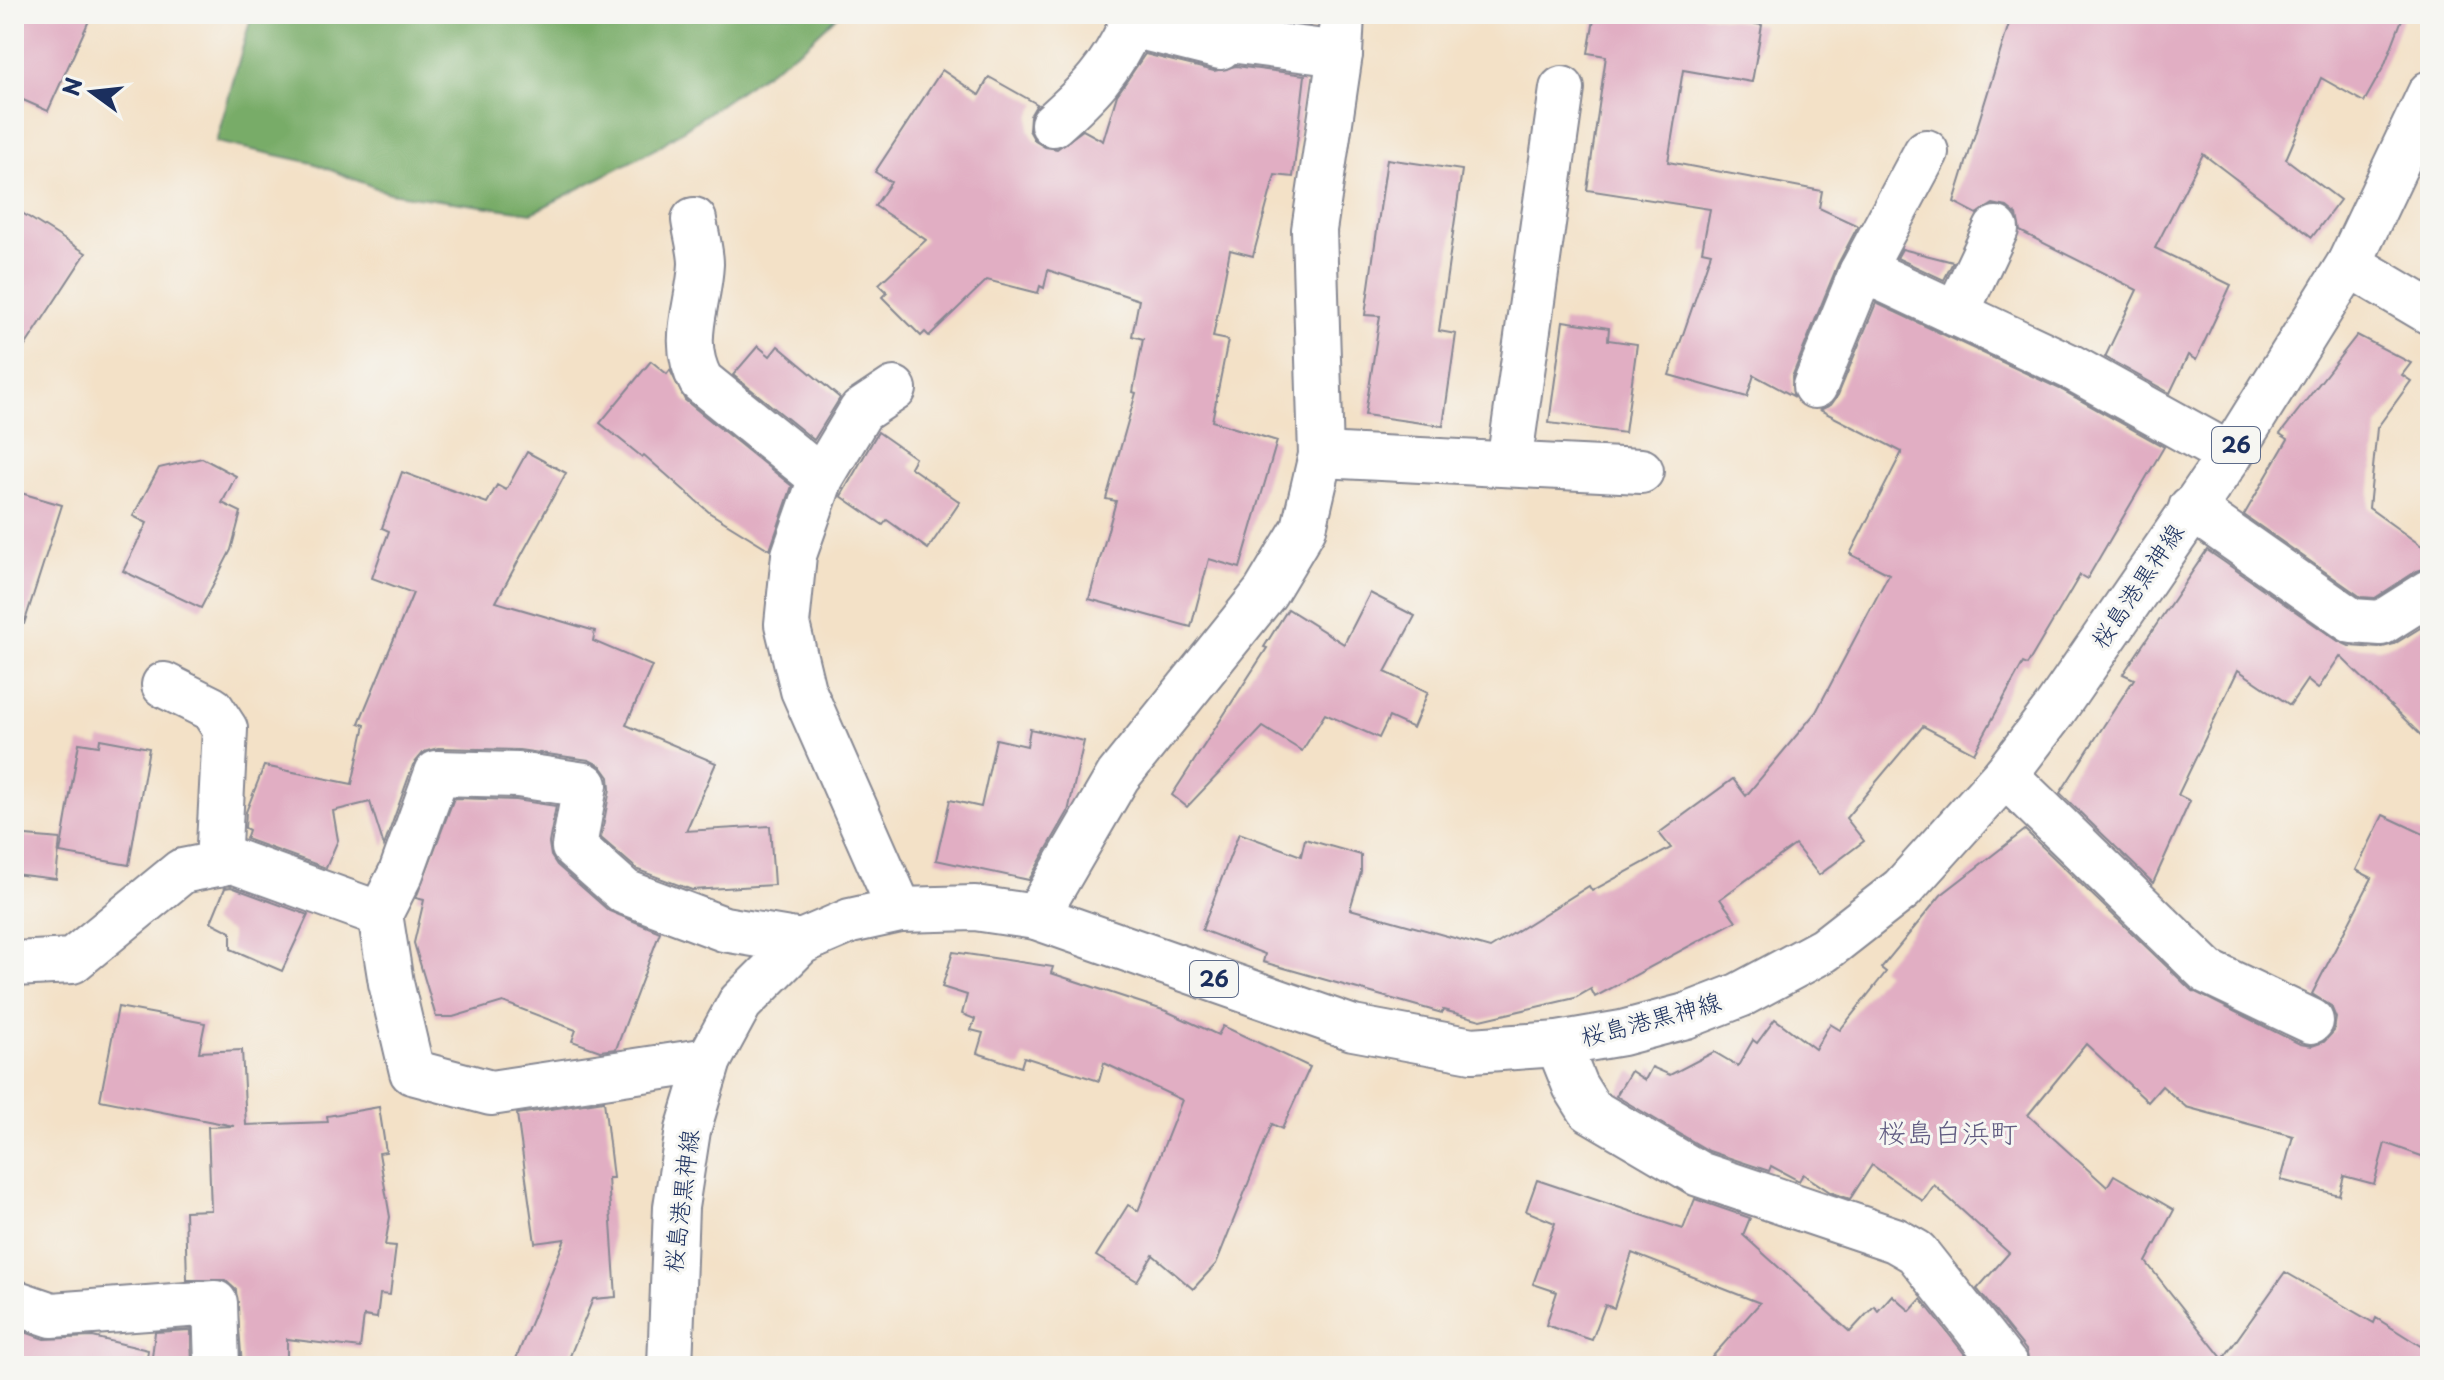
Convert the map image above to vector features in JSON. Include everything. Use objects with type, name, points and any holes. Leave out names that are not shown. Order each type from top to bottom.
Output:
[{"type":"street","points":[[1036,917],[1118,776],[1265,593],[1304,528],[1321,455],[1314,230],[1341,34],[1222,39],[1220,47],[1131,25],[1117,57],[1097,85],[1053,124]]},
{"type":"street","points":[[1509,464],[1562,89]]},
{"type":"street","name":"桜島港黒神線","points":[[670,1366],[676,1207],[688,1130],[709,1060],[740,1003],[801,942],[850,921],[900,910],[975,908],[1036,917],[1353,1028],[1472,1050],[1558,1044],[1622,1033],[1686,1016],[1740,995],[1824,950],[1902,889],[2005,775],[2053,712],[2230,455],[2349,264],[2430,93]]},
{"type":"street","points":[[1815,386],[1861,273],[1926,152]]},
{"type":"street","points":[[694,220],[701,262],[688,340],[691,364],[701,381],[821,478]]},
{"type":"street","points":[[1956,314],[1996,229]]},
{"type":"street","points":[[2349,264],[2430,312]]},
{"type":"street","points":[[1861,273],[1885,280],[2071,367],[2230,455]]},
{"type":"street","points":[[894,389],[861,411],[821,478],[794,555],[787,624],[803,690],[900,910]]},
{"type":"street","points":[[1321,455],[1641,471]]},
{"type":"street","points":[[2191,508],[2352,621],[2381,623],[2430,592]]},
{"type":"street","points":[[164,685],[212,709],[221,718],[225,729],[218,864]]},
{"type":"street","points":[[709,1060],[491,1093],[412,1072],[391,983],[380,914],[401,873],[437,773],[518,775],[585,785],[574,847],[625,892],[724,929],[801,942]]},
{"type":"street","points":[[2005,775],[2208,972],[2311,1021]]},
{"type":"street","points":[[14,964],[72,961],[182,871],[233,861],[380,914]]},
{"type":"street","points":[[1558,1044],[1575,1086],[1590,1110],[1699,1174],[1895,1240],[1916,1252],[2006,1366]]},
{"type":"street","points":[[14,1302],[52,1315],[215,1303],[217,1366]]},
{"type":"green space","points":[[252,14],[839,14],[806,45],[657,148],[532,213],[389,193],[313,163],[216,142]]},
{"type":"building","points":[[14,14],[92,14],[48,111],[14,96]]},
{"type":"building","points":[[1191,14],[1225,14],[1209,18]]},
{"type":"building","points":[[1225,14],[1313,14],[1311,25]]},
{"type":"building","points":[[1595,14],[1700,14],[1762,25],[1752,82],[1683,70],[1668,162],[1822,191],[1819,208],[1858,226],[1838,264],[1792,377],[1793,396],[1754,375],[1747,397],[1669,375],[1711,253],[1702,251],[1710,209],[1587,190],[1606,56],[1588,53]]},
{"type":"building","points":[[2012,14],[2404,14],[2384,66],[2364,102],[2321,78],[2286,159],[2340,200],[2312,237],[2203,154],[2155,248],[2231,285],[2196,360],[2188,355],[2170,393],[2105,357],[2137,290],[2020,231],[2017,215],[2007,207],[1993,204],[1977,214],[1954,202]]},
{"type":"building","points":[[1145,54],[1214,71],[1236,66],[1305,75],[1293,177],[1275,175],[1253,256],[1230,250],[1213,337],[1228,340],[1212,421],[1277,441],[1240,568],[1209,559],[1191,627],[1089,599],[1116,501],[1106,499],[1136,393],[1133,392],[1143,339],[1132,336],[1139,300],[1048,270],[1044,288],[1040,286],[1038,293],[987,280],[929,336],[925,332],[921,336],[882,297],[887,292],[879,284],[926,240],[875,206],[891,182],[875,172],[942,70],[979,95],[989,77],[1037,104],[1030,116],[1029,130],[1035,141],[1057,149],[1083,130],[1103,141],[1117,95]]},
{"type":"building","points":[[1387,159],[1462,170],[1439,331],[1456,334],[1443,426],[1365,415],[1380,316],[1365,315]]},
{"type":"building","points":[[14,208],[86,253],[14,363]]},
{"type":"building","points":[[1902,249],[1953,262],[1944,280],[1897,258]]},
{"type":"building","points":[[1876,303],[2060,389],[2164,447],[2087,579],[2080,575],[2027,665],[2023,663],[1974,753],[1923,726],[1846,818],[1864,841],[1819,875],[1795,845],[1720,899],[1736,921],[1595,997],[1591,989],[1575,998],[1481,1020],[1443,1010],[1442,1013],[1263,962],[1265,954],[1202,930],[1239,833],[1301,856],[1305,839],[1361,855],[1361,872],[1350,909],[1490,948],[1589,886],[1592,891],[1671,848],[1659,833],[1733,779],[1746,796],[1816,712],[1889,574],[1850,554],[1902,452],[1820,410],[1831,405],[1838,395]]},
{"type":"building","points":[[1563,321],[1609,328],[1608,340],[1637,344],[1625,433],[1549,423]]},
{"type":"building","points":[[2357,335],[2411,363],[2402,375],[2411,381],[2377,428],[2369,508],[2430,552],[2430,567],[2417,571],[2375,598],[2361,597],[2244,515],[2288,439],[2280,434]]},
{"type":"building","points":[[758,346],[770,356],[778,346],[840,398],[814,440],[733,375]]},
{"type":"building","points":[[651,361],[667,374],[670,370],[685,400],[792,486],[770,550],[710,513],[644,455],[642,457],[600,423]]},
{"type":"building","points":[[878,432],[915,458],[910,467],[960,502],[928,549],[887,520],[883,525],[841,496]]},
{"type":"building","points":[[527,452],[566,473],[496,602],[595,631],[593,641],[652,666],[626,725],[716,763],[686,831],[770,826],[774,885],[692,890],[638,870],[601,838],[610,789],[609,777],[601,766],[589,760],[519,750],[438,748],[424,752],[413,765],[384,846],[370,802],[333,811],[338,840],[326,868],[246,839],[249,830],[245,828],[246,812],[264,766],[352,784],[365,725],[359,723],[413,593],[372,578],[389,531],[382,528],[402,472],[487,503],[497,485],[506,490]]},
{"type":"building","points":[[202,458],[236,476],[222,503],[241,512],[231,550],[201,608],[123,571],[147,523],[133,516],[159,468]]},
{"type":"building","points":[[14,491],[62,505],[24,624],[14,623]]},
{"type":"building","points":[[2207,550],[2349,646],[2379,648],[2394,644],[2430,622],[2430,744],[2340,656],[2318,689],[2307,680],[2290,705],[2238,670],[2178,795],[2190,801],[2153,883],[2060,793],[2134,679],[2123,674]]},
{"type":"building","points":[[1370,593],[1415,616],[1385,672],[1428,692],[1413,728],[1389,717],[1379,738],[1325,714],[1302,751],[1263,727],[1187,807],[1172,795],[1267,648],[1264,647],[1288,609],[1344,644]]},
{"type":"building","points":[[1030,729],[1084,741],[1068,812],[1029,880],[936,860],[950,800],[981,807],[996,739],[1027,746]]},
{"type":"building","points":[[100,739],[149,748],[129,865],[60,853],[79,743],[99,746]]},
{"type":"building","points":[[454,798],[516,800],[556,806],[549,843],[551,856],[557,865],[609,911],[660,932],[616,1049],[600,1051],[572,1041],[576,1030],[503,1002],[453,1017],[436,1017],[414,943],[424,900],[416,898]]},
{"type":"building","points":[[2383,815],[2430,837],[2430,1159],[2385,1143],[2374,1184],[2344,1176],[2339,1195],[2281,1180],[2293,1136],[2186,1107],[2162,1086],[2148,1102],[2086,1044],[2028,1115],[2107,1187],[2114,1175],[2174,1210],[2146,1262],[2223,1359],[2285,1272],[2374,1323],[2376,1318],[2430,1352],[2430,1366],[2030,1366],[2026,1350],[1977,1289],[2009,1253],[1934,1185],[1923,1201],[1872,1165],[1850,1199],[1830,1192],[1803,1174],[1799,1181],[1771,1166],[1769,1171],[1709,1151],[1616,1096],[1631,1071],[1645,1080],[1652,1067],[1670,1075],[1714,1052],[1738,1066],[1753,1040],[1757,1043],[1775,1019],[1815,1049],[1830,1024],[1840,1030],[1886,972],[1881,968],[1941,895],[2025,830],[2191,990],[2300,1044],[2312,1046],[2324,1042],[2334,1031],[2336,1018],[2331,1006],[2312,994],[2372,878],[2356,870]]},
{"type":"building","points":[[14,835],[60,839],[56,879],[14,874]]},
{"type":"building","points":[[231,887],[308,915],[282,971],[231,949],[231,932],[211,922],[225,888]]},
{"type":"building","points":[[953,952],[1053,967],[1051,973],[1166,1011],[1218,1035],[1223,1026],[1310,1067],[1282,1129],[1272,1124],[1216,1264],[1193,1289],[1153,1255],[1137,1281],[1096,1256],[1128,1205],[1138,1211],[1182,1100],[1104,1063],[1099,1081],[1024,1057],[1021,1067],[977,1053],[983,1033],[971,1030],[975,1019],[962,1014],[967,995],[942,987]]},
{"type":"building","points":[[118,1007],[205,1023],[199,1052],[242,1050],[246,1125],[328,1122],[327,1116],[379,1107],[386,1152],[379,1153],[390,1217],[385,1245],[396,1246],[390,1295],[380,1294],[377,1318],[364,1316],[360,1348],[287,1339],[287,1366],[242,1366],[236,1290],[225,1280],[187,1280],[185,1211],[211,1210],[208,1127],[234,1126],[100,1100]]},
{"type":"building","points":[[604,1101],[613,1178],[608,1178],[616,1297],[593,1299],[566,1366],[513,1366],[565,1239],[535,1243],[517,1114]]},
{"type":"building","points":[[1537,1180],[1683,1229],[1695,1199],[1750,1218],[1743,1235],[1850,1332],[1874,1306],[1878,1311],[1892,1295],[1910,1311],[1921,1299],[1974,1366],[1704,1366],[1760,1303],[1632,1253],[1614,1308],[1605,1305],[1592,1340],[1546,1325],[1557,1292],[1533,1284],[1555,1223],[1526,1211]]},
{"type":"building","points":[[14,1328],[44,1339],[93,1337],[148,1350],[146,1366],[14,1366]]},
{"type":"building","points":[[191,1330],[192,1366],[151,1366],[155,1332]]},
{"type":"district","name":"桜島白浜町","points":[[1948,1133]]}]
